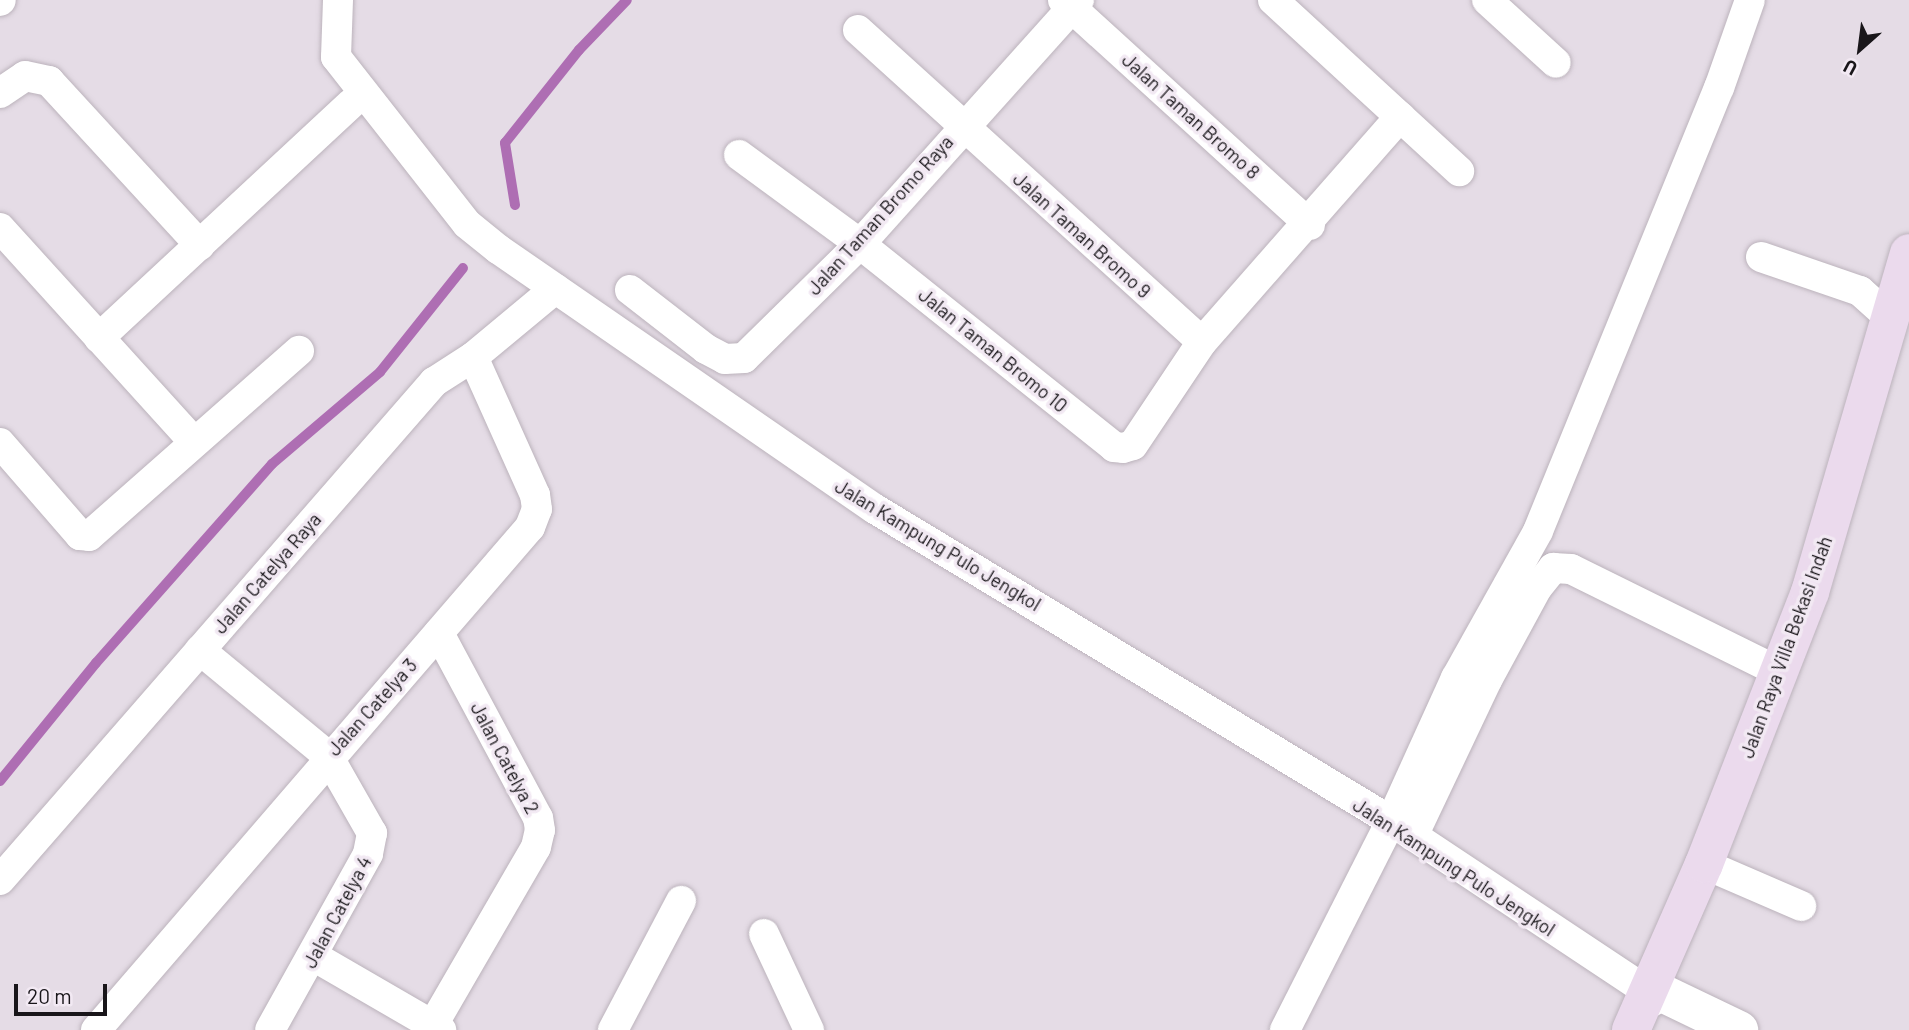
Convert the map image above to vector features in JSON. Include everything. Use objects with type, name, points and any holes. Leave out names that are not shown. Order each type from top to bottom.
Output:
[{"type":"main road","name":"Jalan Raya Villa Bekasi Indah","points":[[1641,1008],[1704,864],[1810,592],[1852,458],[1889,317],[1909,253]]},
{"type":"street","name":"Jalan Kampung Pulo Jengkol","points":[[338,0],[336,57],[467,225],[498,249],[875,509],[1402,829],[1641,1008]]},
{"type":"street","points":[[1273,0],[1459,171]]},
{"type":"street","points":[[1487,0],[1556,63]]},
{"type":"street","points":[[1402,829],[1456,678],[1538,531],[1750,0]]},
{"type":"street","name":"Jalan Taman Bromo Raya","points":[[630,290],[646,298],[706,349],[738,360],[860,244],[1071,3]]},
{"type":"street","name":"Jalan Taman Bromo 8","points":[[1071,3],[1310,225]]},
{"type":"street","name":"Jalan Taman Bromo 9","points":[[858,30],[961,127],[1202,342]]},
{"type":"street","points":[[2,86],[25,76],[49,81],[200,245]]},
{"type":"street","points":[[99,338],[351,104]]},
{"type":"street","points":[[1202,342],[1310,225],[1400,117]]},
{"type":"street","name":"Jalan Taman Bromo 10","points":[[739,155],[860,244],[1114,447],[1129,447],[1202,342]]},
{"type":"street","points":[[0,228],[194,442]]},
{"type":"street","points":[[1761,257],[1860,291],[1889,317]]},
{"type":"street","name":"Jalan Catelya Raya","points":[[0,880],[434,382],[473,357],[555,289]]},
{"type":"street","points":[[0,443],[85,537],[299,351]]},
{"type":"street","name":"Jalan Catelya 3","points":[[96,1030],[328,756],[530,527],[537,509],[535,495],[473,357]]},
{"type":"street","points":[[1538,531],[1571,569],[1779,672]]},
{"type":"street","points":[[1285,1030],[1487,680],[1537,588],[1553,568],[1571,569]]},
{"type":"street","name":"Jalan Catelya 2","points":[[434,1028],[536,847],[540,830],[538,818],[439,633]]},
{"type":"street","points":[[200,650],[328,756]]},
{"type":"street","name":"Jalan Catelya 4","points":[[271,1030],[314,957],[372,840],[370,826],[328,756]]},
{"type":"street","points":[[1704,864],[1801,906]]},
{"type":"street","points":[[625,1022],[681,901]]},
{"type":"street","points":[[764,934],[808,1030]]},
{"type":"street","points":[[314,957],[434,1028]]},
{"type":"street","points":[[1641,1008],[1660,992],[1739,1030]]},
{"type":"waterway","points":[[515,205],[505,143],[579,50],[627,0]]},
{"type":"waterway","points":[[0,781],[96,663],[272,464],[380,372],[463,268]]}]
